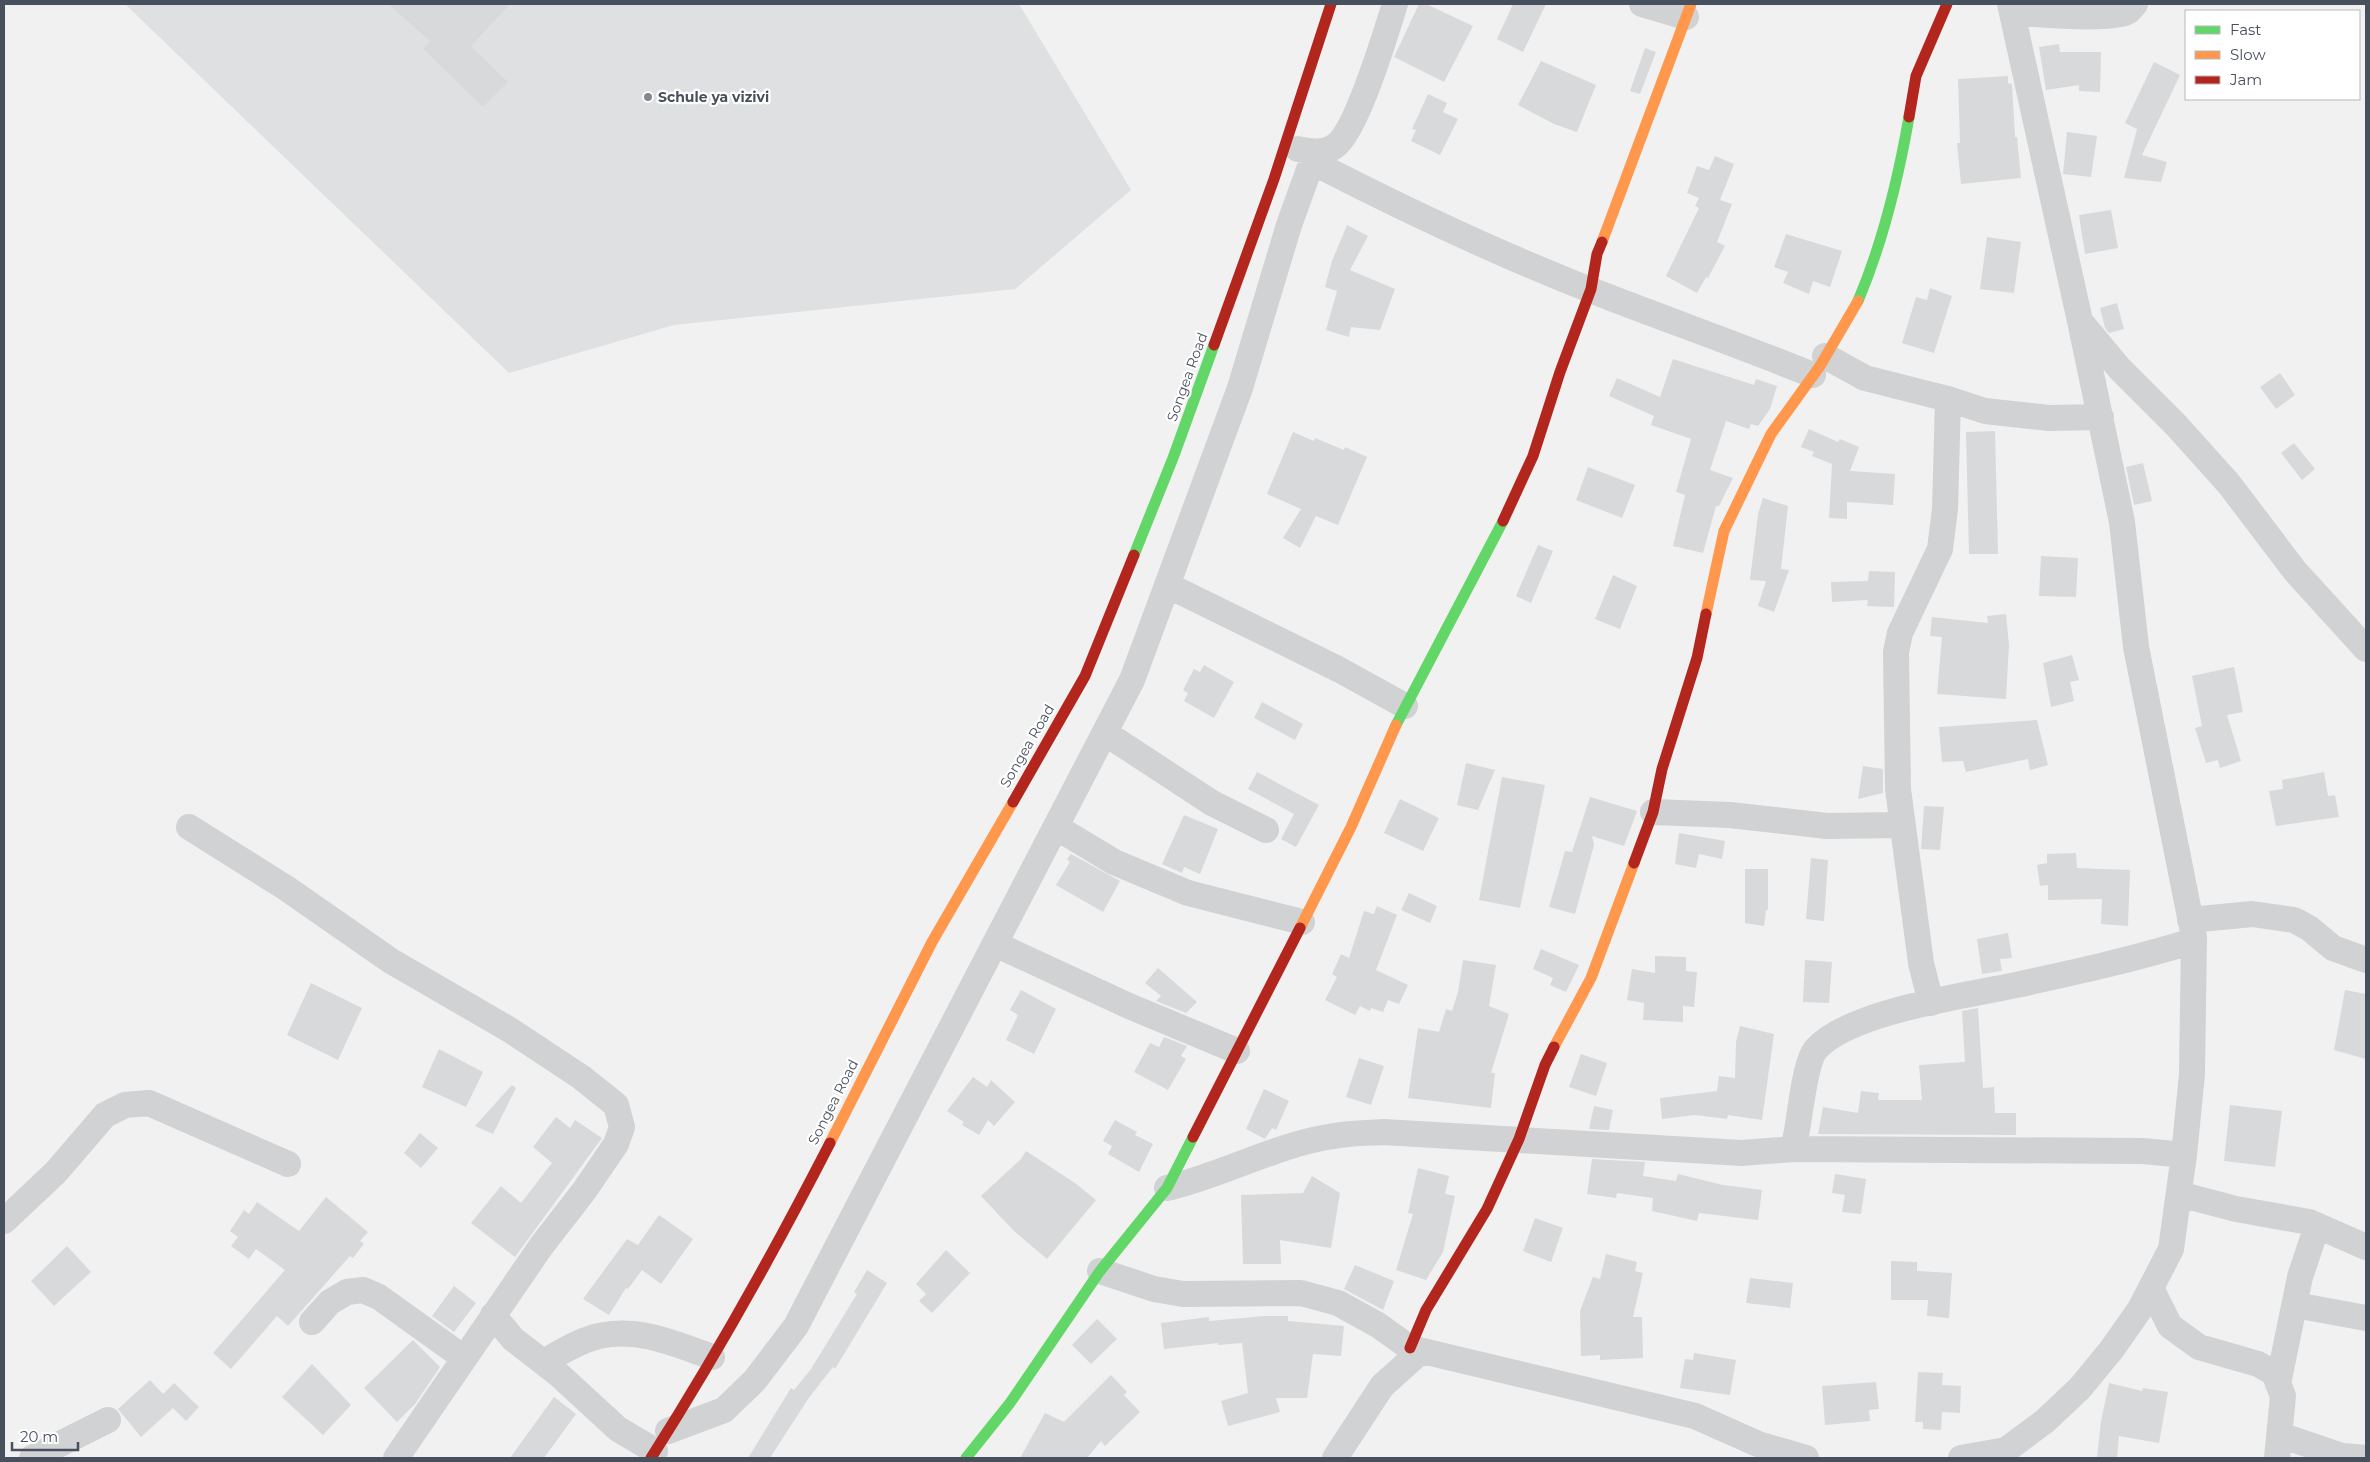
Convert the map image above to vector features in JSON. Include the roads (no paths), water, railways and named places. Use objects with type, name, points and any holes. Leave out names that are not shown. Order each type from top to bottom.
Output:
[{"type":"main road","name":"Songea Road","points":[[658,1447],[781,1238],[932,942],[1084,676],[1174,458],[1285,146],[1331,4]]},
{"type":"main road","points":[[1416,1350],[1426,1310],[1487,1210],[1519,1139],[1546,1064],[1591,978],[1653,812],[1662,769],[1697,658],[1724,531],[1771,434],[1819,366],[1855,307],[1873,265],[1900,170],[1916,76],[1947,4]]},
{"type":"main road","points":[[966,1458],[1010,1403],[1100,1271],[1167,1188],[1351,827],[1384,749],[1405,706],[1510,507],[1533,456],[1560,372],[1591,290],[1597,254],[1688,10]]},
{"type":"street","points":[[493,1315],[513,1339],[543,1362],[618,1429],[658,1447],[724,1410],[755,1380],[796,1326],[1132,680],[1240,388],[1289,225],[1314,157],[1335,147],[1346,135],[1364,94],[1395,4]]},
{"type":"street","points":[[1642,4],[1688,10]]},
{"type":"street","points":[[1961,1458],[1990,1455],[2006,1450],[2045,1421],[2080,1388],[2112,1349],[2140,1309],[2171,1249],[2184,1155],[2192,1074],[2192,931],[2136,646],[2122,522],[2011,8],[2053,16],[2116,15],[2127,12],[2135,4]]},
{"type":"street","points":[[1285,146],[1314,157],[1371,192],[1487,246],[1591,290],[1728,340],[1819,366],[1948,399],[1985,411],[2049,418],[2100,417]]},
{"type":"street","points":[[2080,321],[2120,369],[2176,425],[2229,484],[2295,571],[2366,649]]},
{"type":"street","points":[[1931,1003],[1921,963],[1898,789],[1896,652],[1900,633],[1940,548],[1945,508],[1948,399]]},
{"type":"street","points":[[1167,584],[1340,670],[1405,706]]},
{"type":"street","points":[[1105,733],[1212,803],[1266,830]]},
{"type":"street","points":[[1653,812],[1730,814],[1827,826],[1903,825]]},
{"type":"street","points":[[189,827],[286,888],[391,961],[510,1030],[581,1077],[616,1105],[622,1126],[616,1144],[493,1315],[396,1458]]},
{"type":"street","points":[[1056,827],[1114,862],[1188,893],[1302,922]]},
{"type":"street","points":[[1793,1149],[1807,1074],[1815,1051],[1832,1035],[1859,1023],[1931,1003],[2098,967],[2192,931],[2252,914],[2294,920],[2309,928],[2333,948],[2366,960]]},
{"type":"street","points":[[995,944],[1129,1006],[1237,1051]]},
{"type":"street","points":[[4,1221],[56,1172],[106,1115],[125,1104],[150,1103],[288,1164]]},
{"type":"street","points":[[1167,1188],[1201,1180],[1255,1159],[1333,1136],[1383,1132],[1446,1138],[1519,1139],[1742,1153],[1793,1149],[2143,1151],[2184,1155]]},
{"type":"street","points":[[2179,1194],[2236,1209],[2309,1222],[2366,1247]]},
{"type":"street","points":[[2278,1384],[2300,1277],[2317,1226]]},
{"type":"street","points":[[1100,1271],[1154,1289],[1183,1294],[1301,1293],[1338,1303],[1378,1325],[1416,1350],[1695,1416],[1758,1444],[1806,1458]]},
{"type":"street","points":[[2151,1288],[2170,1326],[2199,1347],[2258,1364],[2274,1373],[2283,1396],[2279,1447],[2366,1458]]},
{"type":"street","points":[[312,1322],[330,1302],[347,1292],[363,1290],[379,1297],[464,1358]]},
{"type":"street","points":[[2295,1305],[2366,1318]]},
{"type":"street","points":[[543,1362],[598,1336],[633,1332],[666,1340],[712,1357]]},
{"type":"street","points":[[1335,1458],[1382,1386],[1416,1350]]},
{"type":"street","points":[[32,1458],[108,1420]]},
{"type":"place","name":"Schule ya vizivi","points":[[648,97]]}]
